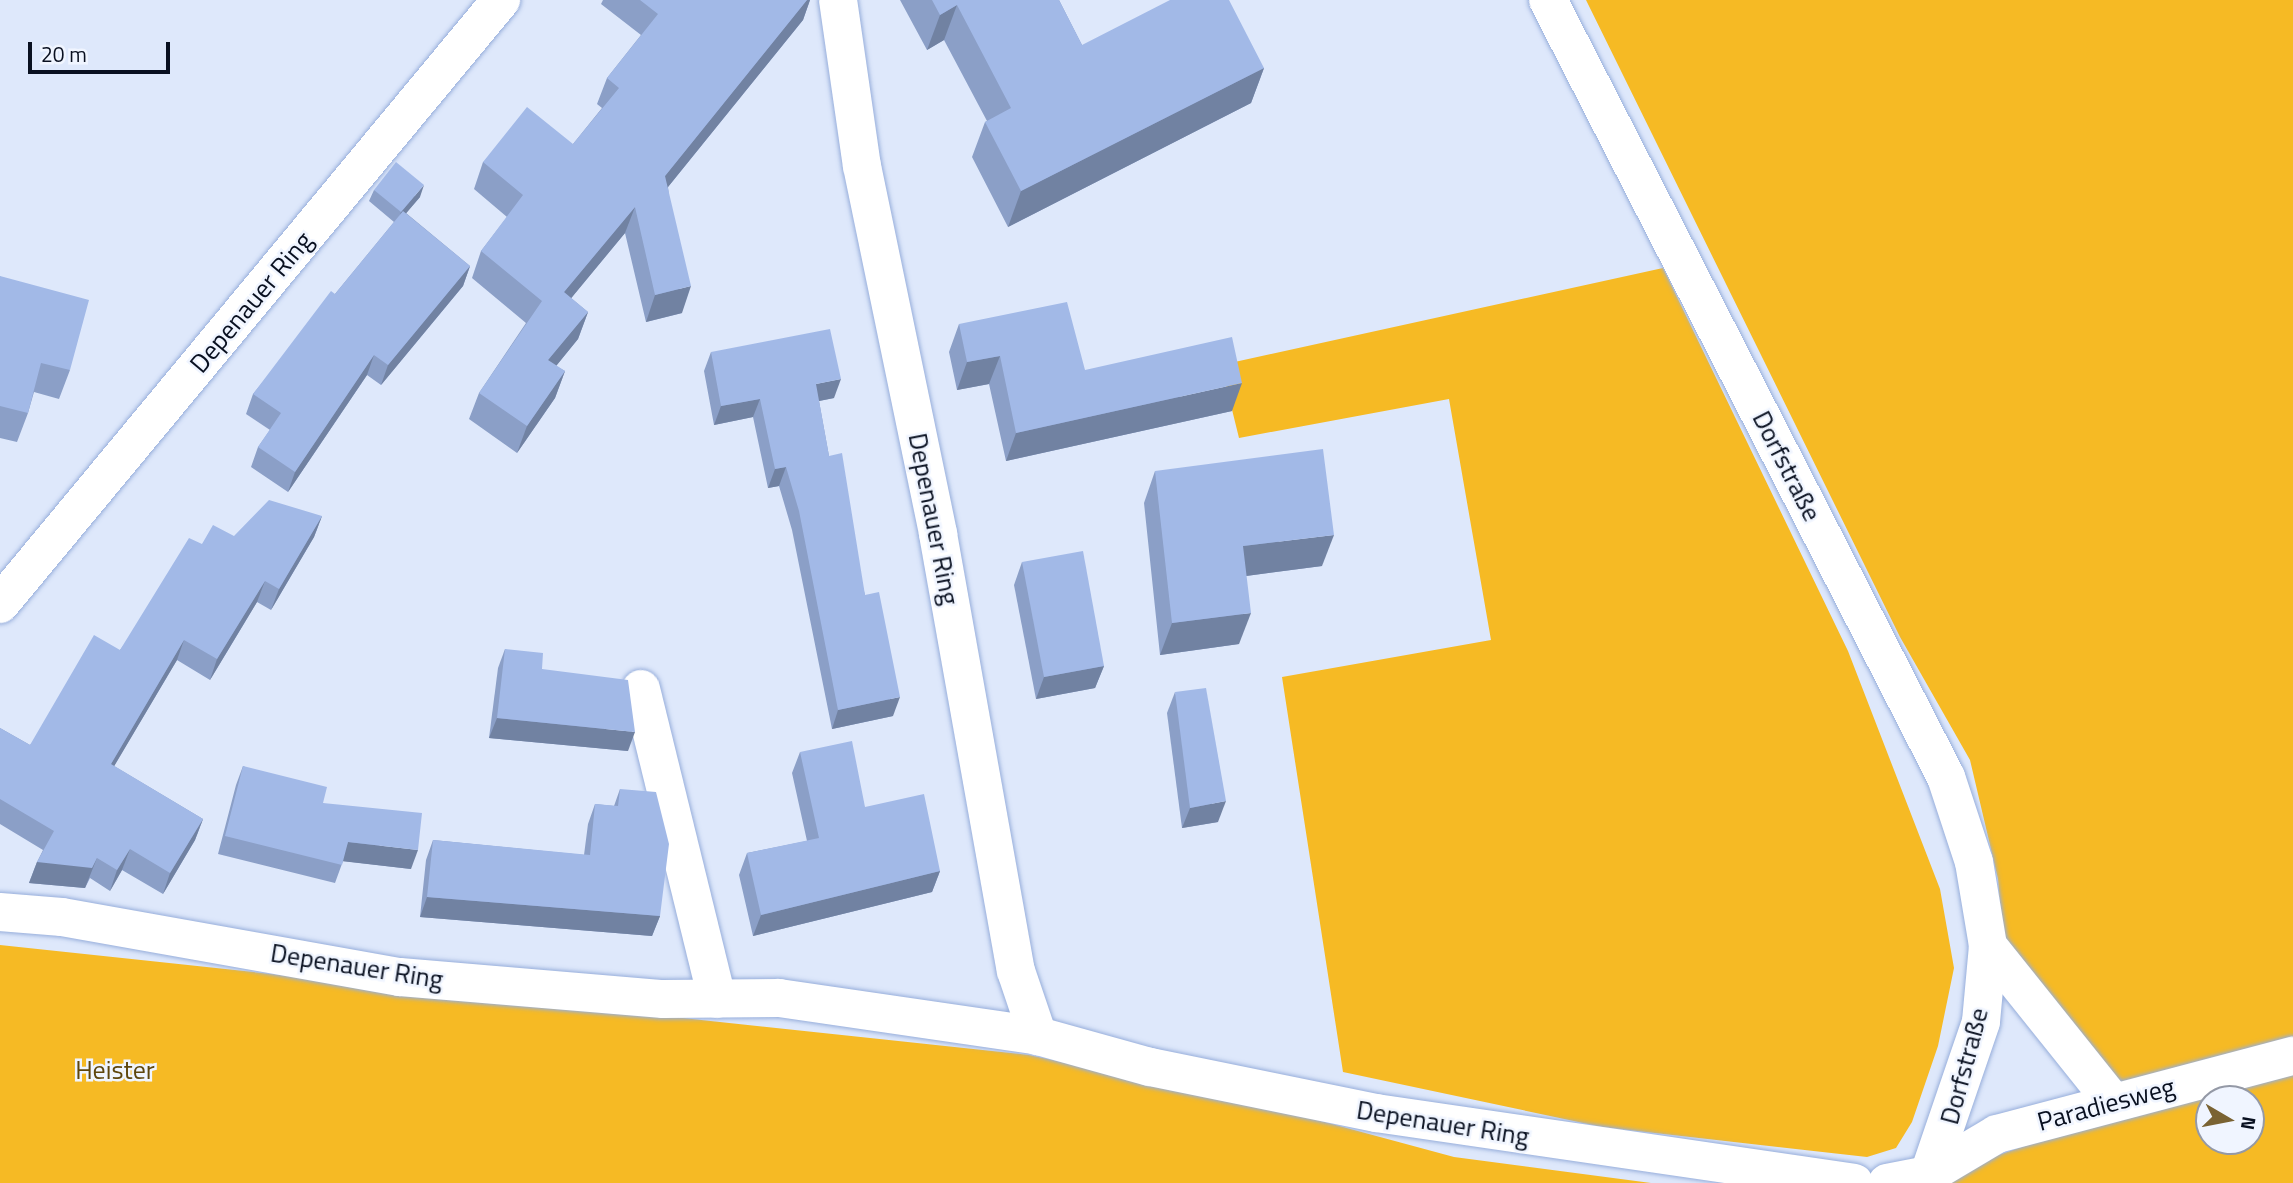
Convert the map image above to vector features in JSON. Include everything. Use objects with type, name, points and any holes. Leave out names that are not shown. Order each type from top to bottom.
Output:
[{"type":"street","name":"Depenauer Ring","points":[[0,604],[501,0]]},
{"type":"street","name":"Depenauer Ring","points":[[838,0],[862,166],[938,534],[1016,971],[1038,1036]]},
{"type":"street","name":"Dorfstraße","points":[[1548,0],[1946,777],[1974,862],[1988,946],[1975,1045],[1927,1179]]},
{"type":"street","points":[[641,689],[717,999]]},
{"type":"street","name":"Depenauer Ring","points":[[0,912],[62,916],[400,977],[717,999],[779,998],[1038,1036],[1150,1067],[1376,1113],[1854,1183]]},
{"type":"street","name":"Dorfstraße","points":[[1988,946],[2112,1101]]},
{"type":"street","name":"Paradiesweg","points":[[1927,1179],[1997,1134],[2112,1101],[2293,1056]]},
{"type":"street","points":[[1887,1183],[1927,1179]]},
{"type":"green space","points":[[1586,0],[2293,0],[2293,1041],[2120,1085],[2003,939],[1998,879],[1970,760],[1900,637]]},
{"type":"green space","points":[[1663,268],[1848,651],[1940,889],[1954,968],[1938,1046],[1912,1122],[1896,1148],[1867,1157],[1602,1127],[1343,1072],[1282,677],[1491,640],[1449,399],[1239,438],[1221,365]]},
{"type":"green space","name":"Heister","points":[[0,945],[1029,1055],[1265,1106],[1454,1157],[1651,1183],[0,1183]]},
{"type":"green space","points":[[2293,1071],[2293,1183],[1949,1183],[1993,1157],[2106,1118],[2195,1096],[2195,1155],[2265,1155],[2265,1085],[2237,1085]]},
{"type":"building","points":[[640,0],[807,0],[665,176],[691,286],[655,295],[635,207],[564,292],[588,312],[548,360],[565,371],[527,426],[479,393],[542,301],[481,251],[523,195],[483,162],[527,107],[573,144],[619,88],[607,78],[658,14]]},
{"type":"building","points":[[932,0],[1059,0],[1082,45],[1170,0],[1229,0],[1264,68],[1021,191],[985,122],[1011,108],[957,5],[940,15]]},
{"type":"building","points":[[396,162],[424,185],[401,212],[374,190]]},
{"type":"building","points":[[403,211],[470,266],[388,365],[374,355],[295,472],[258,447],[281,413],[253,394],[331,291],[335,294]]},
{"type":"building","points":[[0,276],[89,300],[70,370],[41,363],[28,413],[0,406]]},
{"type":"building","points":[[1067,302],[1085,370],[1232,337],[1242,383],[1016,433],[1000,356],[967,362],[959,324]]},
{"type":"building","points":[[830,329],[841,379],[816,384],[829,456],[842,453],[865,595],[879,592],[900,697],[838,710],[799,511],[786,467],[775,469],[760,399],[721,406],[711,352]]},
{"type":"building","points":[[1323,449],[1334,535],[1243,546],[1251,613],[1172,623],[1155,471]]},
{"type":"building","points":[[269,500],[322,516],[279,589],[265,581],[217,659],[184,640],[111,764],[203,819],[170,873],[130,849],[117,870],[97,858],[92,868],[37,862],[54,831],[0,799],[0,728],[30,745],[94,635],[120,650],[189,538],[202,544],[213,525],[234,536]]},
{"type":"building","points":[[1083,551],[1104,666],[1044,677],[1022,562]]},
{"type":"building","points":[[505,649],[543,653],[542,669],[628,680],[635,732],[497,718]]},
{"type":"building","points":[[1206,688],[1226,801],[1190,808],[1175,692]]},
{"type":"building","points":[[852,741],[865,807],[924,794],[940,871],[761,915],[747,853],[819,838],[800,752]]},
{"type":"building","points":[[243,766],[327,787],[323,803],[422,813],[418,850],[348,842],[342,865],[225,836]]},
{"type":"building","points":[[620,789],[656,792],[669,844],[660,916],[427,897],[433,840],[590,855],[595,804],[618,806]]}]
